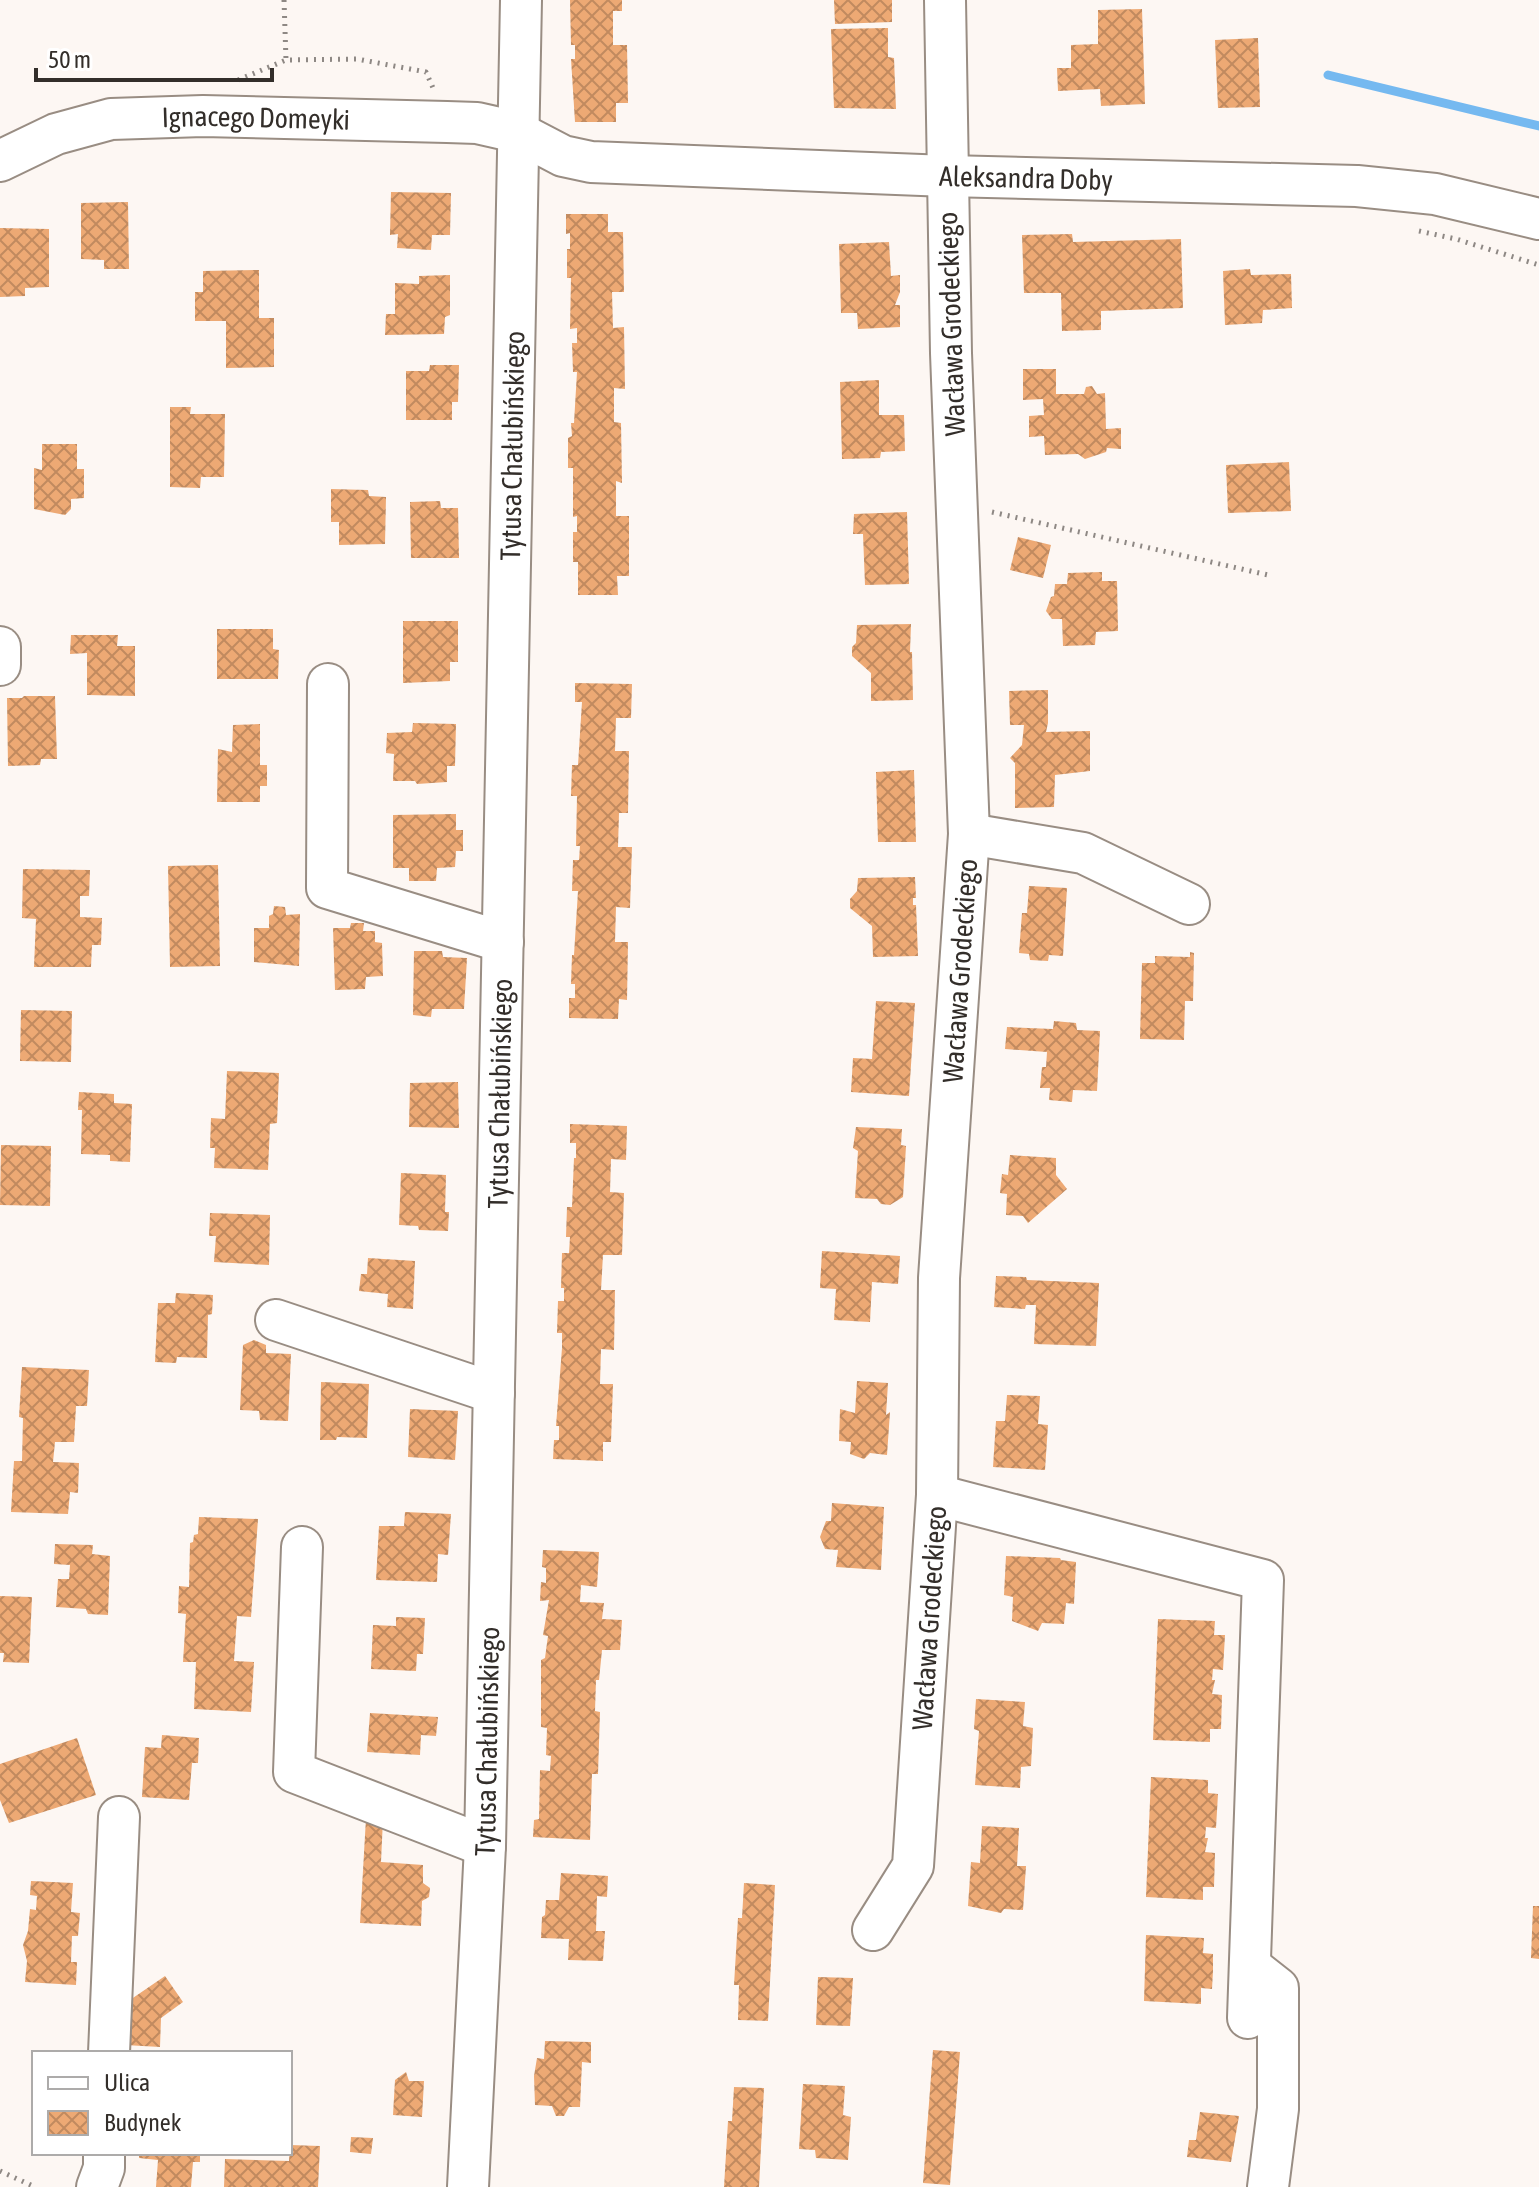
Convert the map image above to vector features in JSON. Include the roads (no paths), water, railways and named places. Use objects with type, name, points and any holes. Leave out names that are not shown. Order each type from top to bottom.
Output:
[{"type":"street","name":"Tytusa Chałubińskiego","points":[[468,2187],[485,1846],[521,0]]},
{"type":"street","name":"Wacława Grodeckiego","points":[[873,1930],[913,1866],[937,1495],[939,1278],[969,834],[956,504],[945,0]]},
{"type":"street","name":"Ignacego Domeyki","points":[[0,161],[56,134],[111,119],[203,116],[447,122],[477,123],[517,132]]},
{"type":"street","name":"Aleksandra Doby","points":[[517,132],[563,156],[591,162],[947,176],[1357,186],[1435,194],[1539,219]]},
{"type":"street","points":[[0,647],[0,665]]},
{"type":"street","points":[[328,684],[327,888],[503,942]]},
{"type":"street","points":[[969,834],[1083,853],[1189,904]]},
{"type":"street","points":[[276,1320],[494,1393]]},
{"type":"street","points":[[937,1495],[1263,1580],[1248,2018]]},
{"type":"street","points":[[302,1547],[294,1772],[485,1846]]},
{"type":"street","points":[[109,2051],[119,1817]]},
{"type":"street","points":[[1250,1966],[1278,1988],[1278,2109],[1268,2187]]},
{"type":"street","points":[[97,2187],[104,2168],[104,2155]]},
{"type":"waterway","points":[[1328,75],[1539,126]]}]
